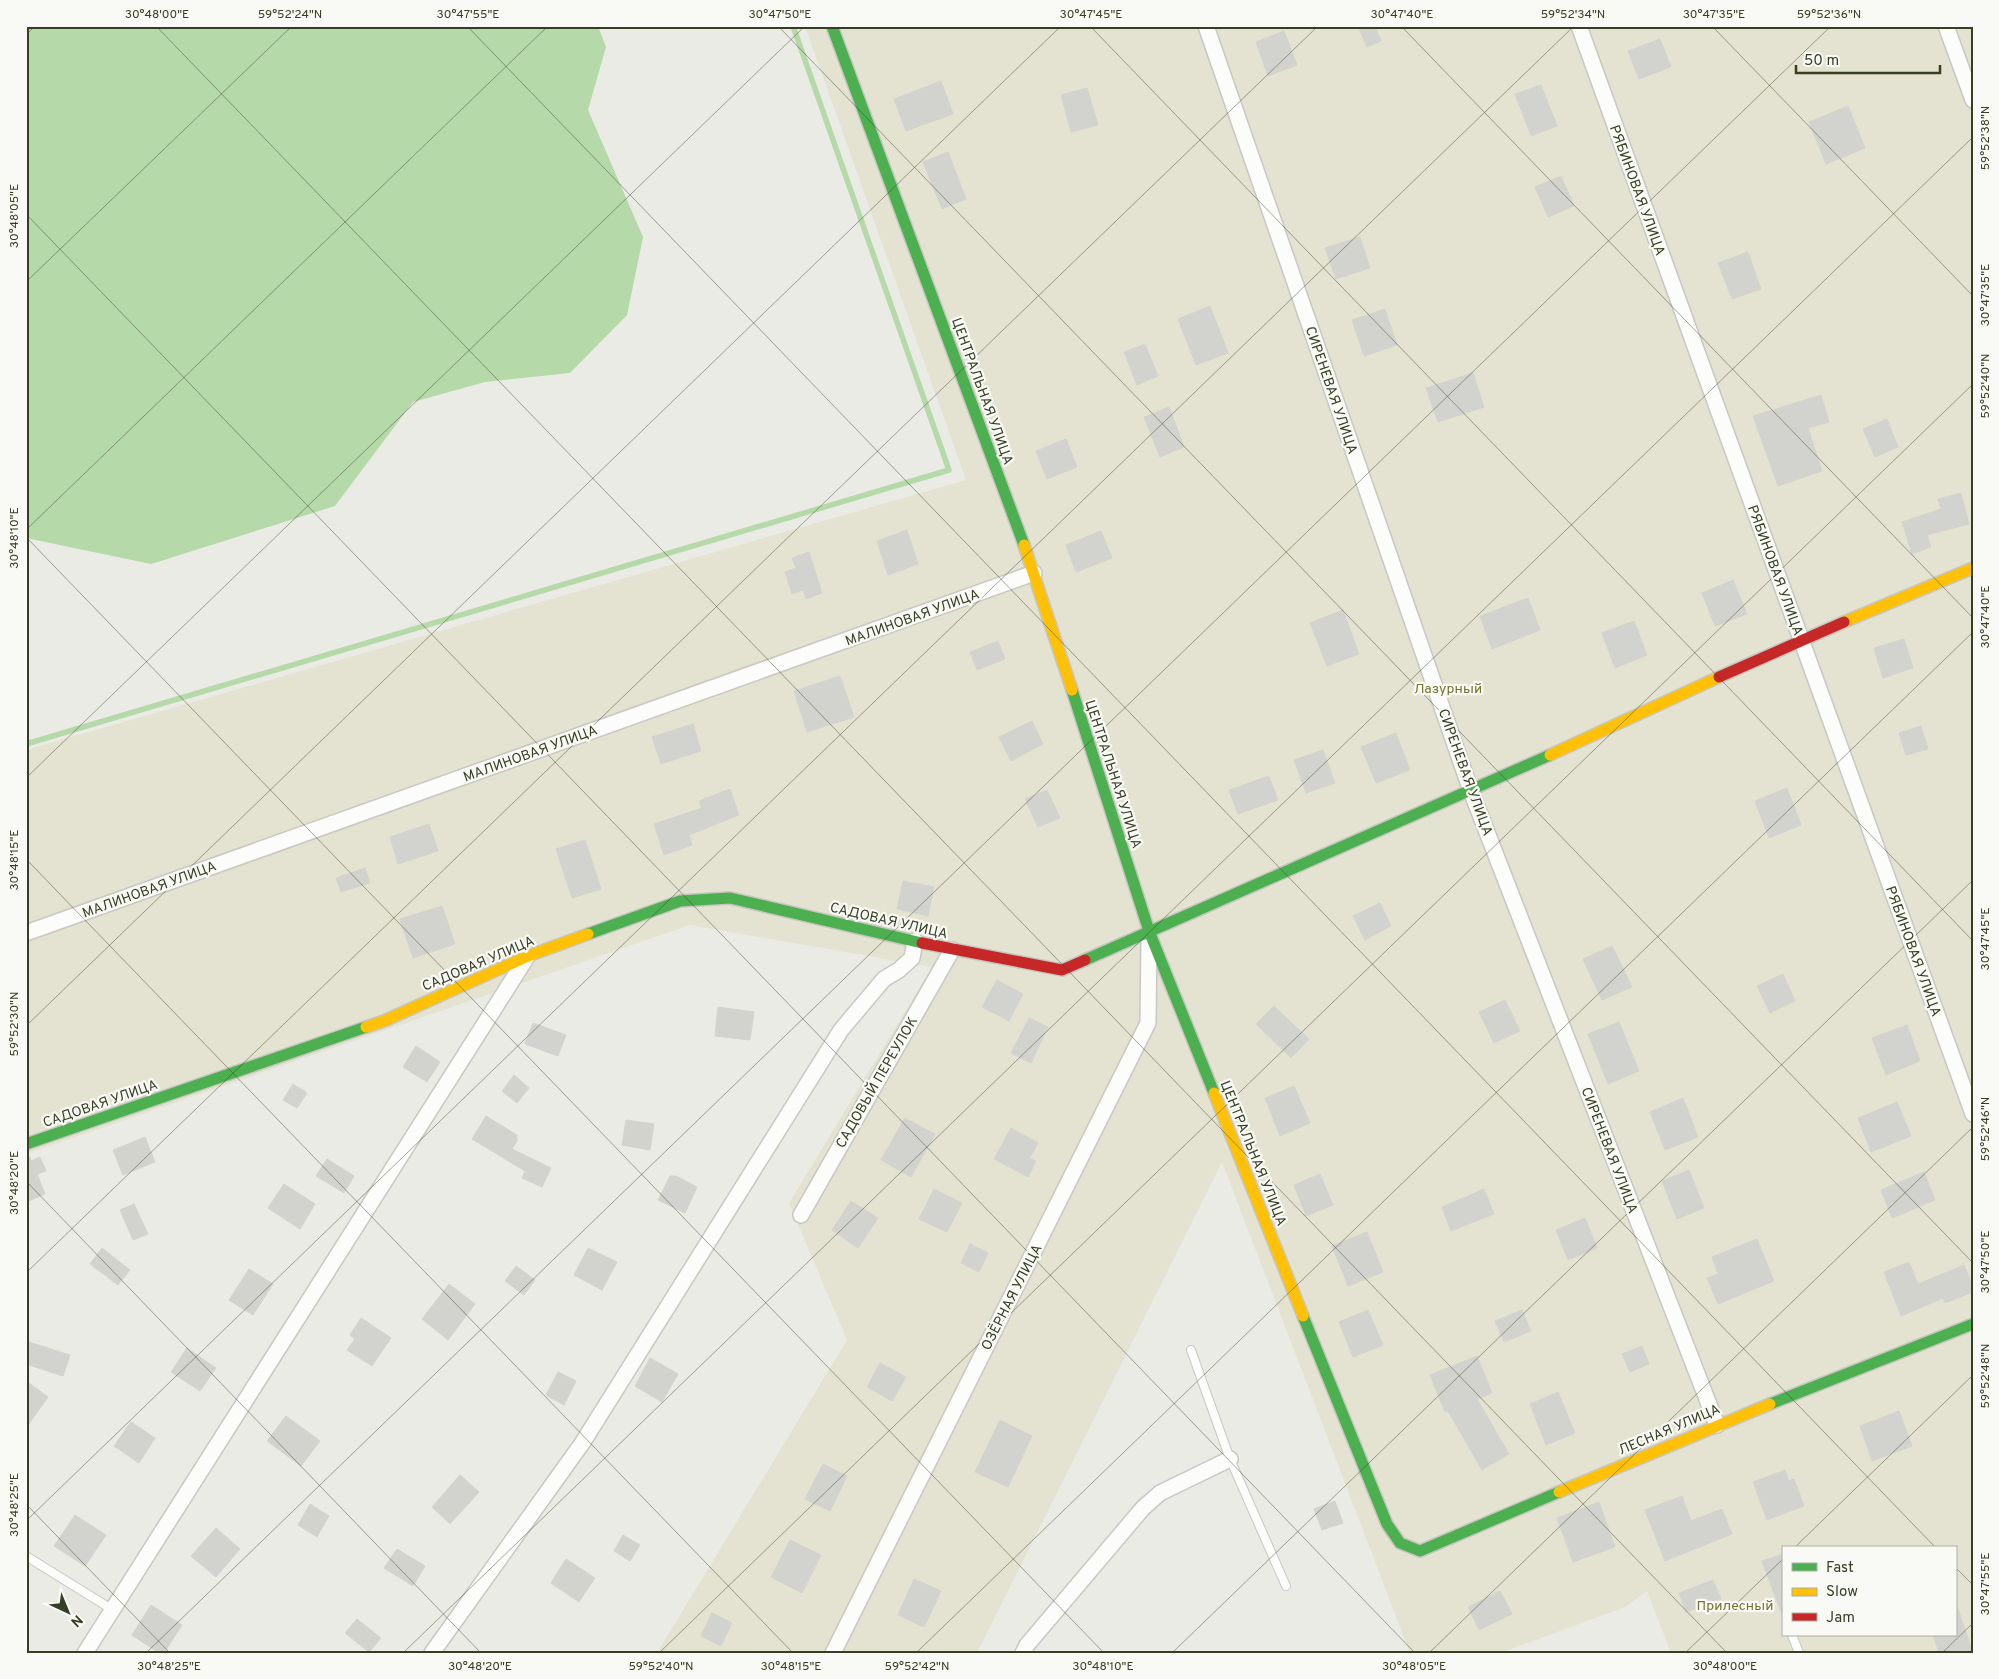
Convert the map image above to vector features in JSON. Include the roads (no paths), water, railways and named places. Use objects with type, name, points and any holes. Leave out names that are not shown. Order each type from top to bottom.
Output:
[{"type":"street","name":"ЦЕНТРАЛЬНАЯ УЛИЦА","points":[[832,26],[1034,573],[1149,931],[1387,1524]]},
{"type":"street","name":"СИРЕНЕВАЯ УЛИЦА","points":[[1206,26],[1472,791],[1716,1425]]},
{"type":"street","name":"РЯБИНОВАЯ УЛИЦА","points":[[1579,26],[1973,1114]]},
{"type":"street","points":[[1946,26],[1973,100]]},
{"type":"street","name":"САДОВАЯ УЛИЦА","points":[[26,1144],[384,1021],[528,956],[680,901],[730,898],[952,950],[1062,970],[1472,791],[1801,640],[1973,568]]},
{"type":"street","name":"МАЛИНОВАЯ УЛИЦА","points":[[26,933],[1034,573]]},
{"type":"street","name":"ОЗЁРНАЯ УЛИЦА","points":[[833,1653],[1148,1023],[1149,931]]},
{"type":"street","points":[[432,1653],[584,1442],[840,1030],[884,980],[912,958],[915,941]]},
{"type":"street","name":"САДОВЫЙ ПЕРЕУЛОК","points":[[801,1215],[952,950]]},
{"type":"street","points":[[85,1653],[528,956]]},
{"type":"street","name":"ЛЕСНАЯ УЛИЦА","points":[[1387,1524],[1400,1544],[1420,1550],[1716,1425],[1973,1324]]},
{"type":"street","points":[[1023,1653],[1027,1645],[1143,1508],[1160,1493],[1230,1459]]},
{"type":"lane","points":[[1191,1350],[1230,1459],[1286,1586]]},
{"type":"lane","points":[[26,1556],[113,1610]]},
{"type":"lane","points":[[1792,1636],[1799,1653]]},
{"type":"waterway","points":[[26,744],[949,470],[793,26]]},
{"type":"park label","name":"Лазурный","points":[[1448,688]]},
{"type":"park label","name":"Прилесный","points":[[1735,1605]]}]
